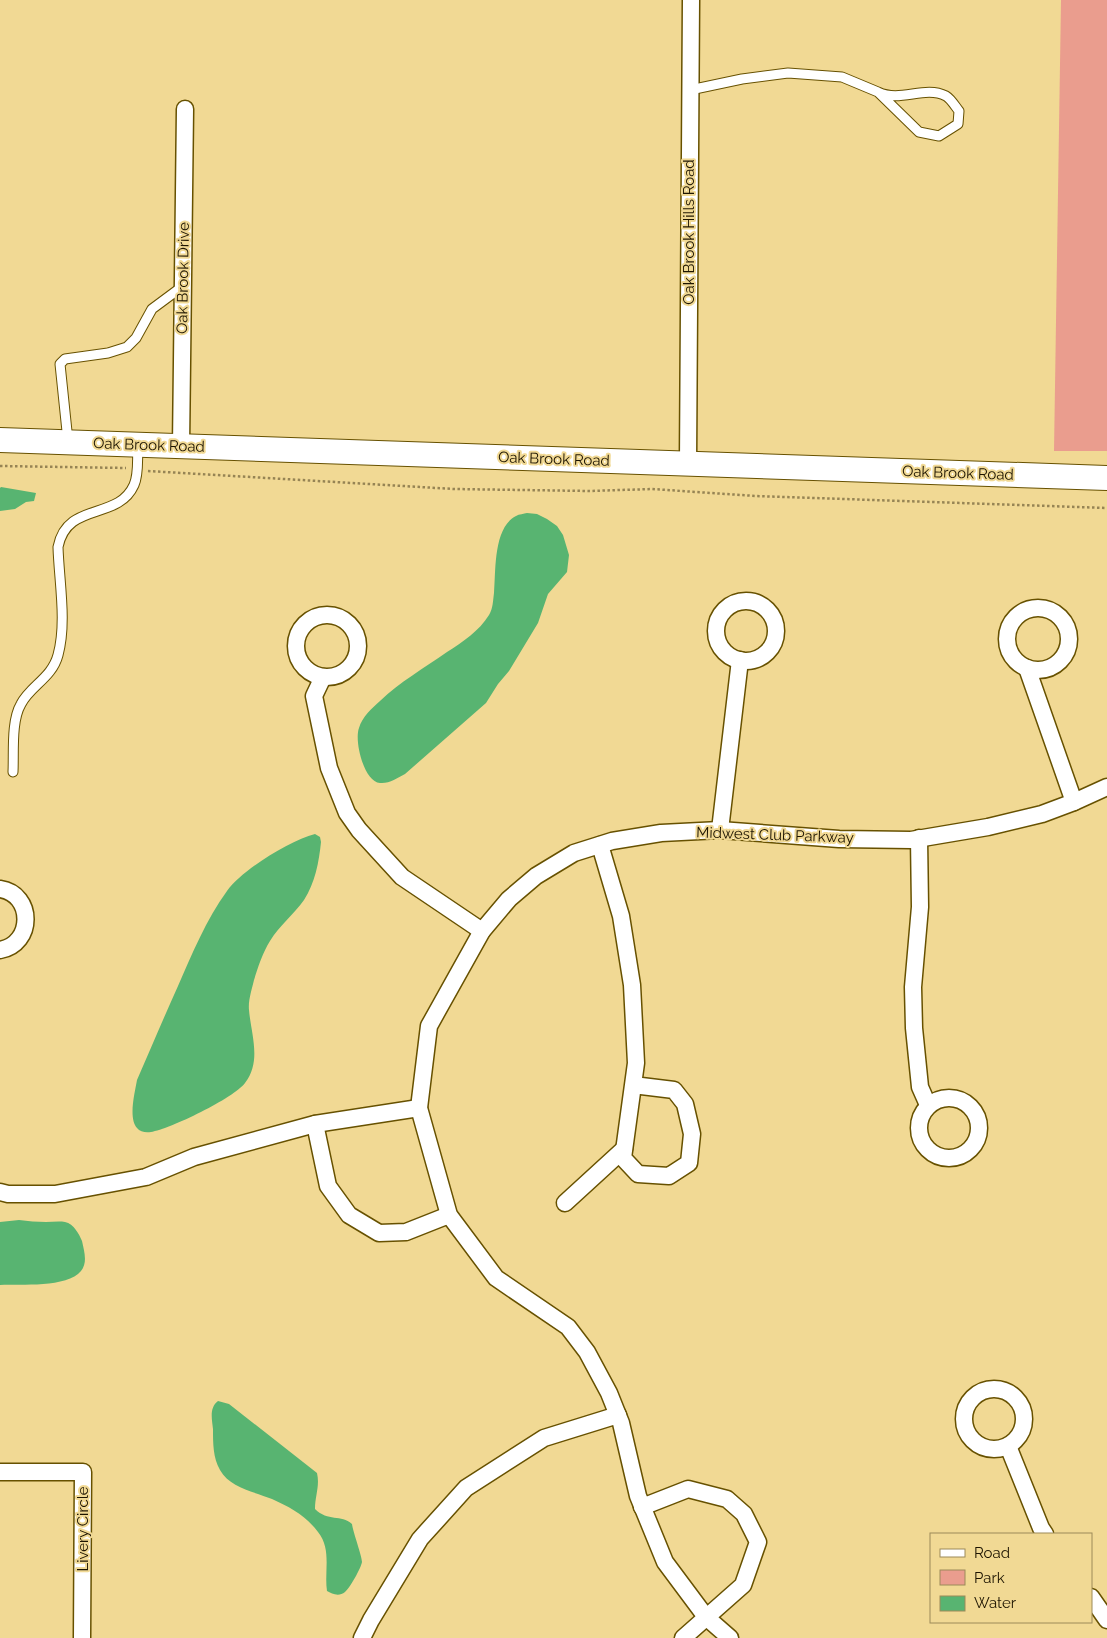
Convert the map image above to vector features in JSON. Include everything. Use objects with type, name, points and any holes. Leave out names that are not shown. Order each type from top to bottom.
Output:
[{"type":"main road","name":"Oak Brook Road","points":[[0,440],[1107,478]]},
{"type":"street","name":"Oak Brook Hills Road","points":[[688,463],[691,0]]},
{"type":"street","name":"Oak Brook Drive","points":[[181,446],[185,109]]},
{"type":"street","points":[[720,830],[740,660]]},
{"type":"street","points":[[1027,668],[1074,802]]},
{"type":"street","points":[[323,677],[314,696],[329,768],[347,813],[359,830],[402,877],[482,931]]},
{"type":"street","name":"Midwest Club Parkway","points":[[730,1638],[706,1617],[665,1562],[638,1496],[618,1415],[609,1393],[587,1352],[568,1327],[496,1278],[449,1215],[419,1108],[429,1026],[482,931],[509,900],[536,876],[574,854],[612,841],[662,833],[720,830],[839,839],[919,838],[988,827],[1042,814],[1107,787]]},
{"type":"street","points":[[919,838],[920,907],[913,987],[914,1028],[920,1086],[928,1105]]},
{"type":"street","points":[[600,845],[620,916],[632,985],[636,1063],[623,1158],[638,1174],[669,1176],[689,1163],[692,1134],[685,1104],[674,1090],[633,1085]]},
{"type":"street","points":[[0,889],[12,893],[20,900],[25,909],[26,920],[25,929],[20,938],[12,945],[0,950]]},
{"type":"street","points":[[0,1192],[8,1194],[55,1194],[146,1176],[194,1156],[315,1124],[419,1108]]},
{"type":"street","points":[[315,1124],[328,1186],[350,1215],[379,1233],[406,1232],[449,1215]]},
{"type":"street","points":[[565,1203],[624,1148]]},
{"type":"street","points":[[362,1638],[420,1539],[466,1488],[544,1438],[618,1415]]},
{"type":"street","points":[[1008,1446],[1040,1528],[1044,1533]]},
{"type":"street","name":"Livery Circle","points":[[0,1472],[83,1472],[82,1638]]},
{"type":"street","points":[[642,1507],[688,1489],[727,1499],[744,1514],[758,1542],[743,1585],[683,1638]]},
{"type":"street","points":[[1092,1598],[1107,1620]]},
{"type":"lane","points":[[690,90],[742,79],[788,73],[842,77],[878,92],[882,94],[904,96],[930,91],[948,97],[959,111],[958,124],[939,136],[919,132],[878,92]]},
{"type":"lane","points":[[68,442],[60,364],[65,359],[108,353],[127,347],[136,338],[152,309],[183,286]]},
{"type":"lane","points":[[13,772],[15,718],[21,703],[53,667],[58,655],[61,629],[58,547],[60,537],[65,528],[74,521],[112,506],[125,498],[134,485],[138,445]]},
{"type":"path","points":[[0,466],[133,468],[137,470],[454,489],[590,491],[652,489],[756,496],[1107,508]]},
{"type":"green space","points":[[1061,0],[1107,0],[1107,451],[1054,451]]},
{"type":"water","points":[[0,488],[36,493],[34,501],[26,502],[15,509],[0,511]]},
{"type":"water","points":[[527,513],[537,514],[557,526],[563,535],[569,555],[567,572],[548,594],[538,623],[509,671],[486,703],[405,774],[387,783],[374,781],[365,769],[359,751],[358,734],[362,720],[374,707],[412,675],[465,640],[485,621],[492,607],[499,540],[509,522],[516,516]]},
{"type":"water","points":[[315,834],[320,837],[321,842],[318,865],[311,887],[304,900],[270,941],[254,980],[249,1006],[254,1047],[253,1066],[250,1075],[239,1089],[201,1112],[160,1130],[143,1132],[134,1124],[133,1118],[137,1080],[194,950],[212,914],[227,891],[243,874],[267,857],[292,843]]},
{"type":"water","points":[[19,1220],[63,1222],[71,1225],[79,1235],[84,1249],[85,1260],[81,1271],[74,1276],[55,1283],[0,1285],[0,1222]]},
{"type":"water","points":[[218,1401],[229,1404],[317,1473],[315,1509],[320,1513],[343,1519],[352,1524],[362,1562],[360,1569],[343,1594],[327,1591],[325,1546],[318,1532],[308,1521],[279,1502],[236,1485],[224,1476],[220,1470],[214,1450],[212,1418],[213,1407]]}]
